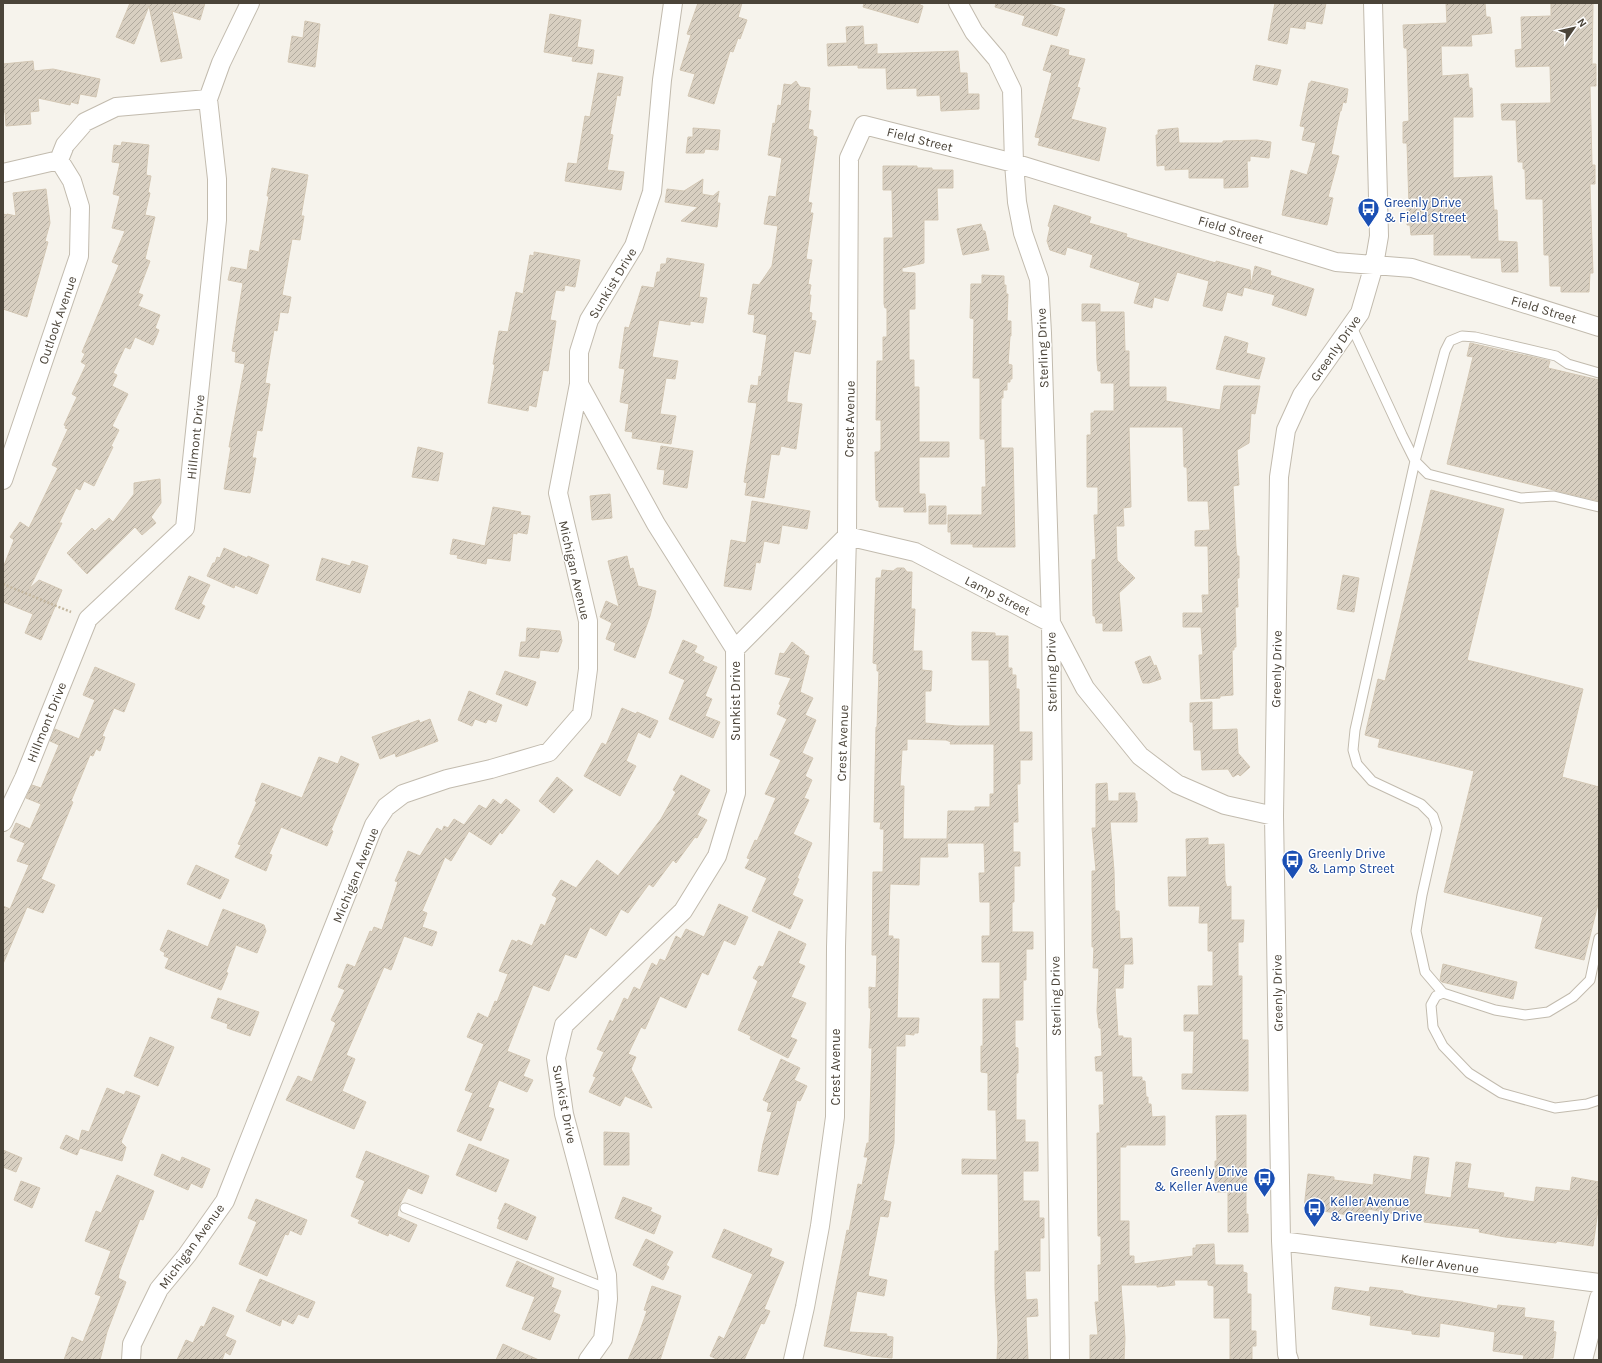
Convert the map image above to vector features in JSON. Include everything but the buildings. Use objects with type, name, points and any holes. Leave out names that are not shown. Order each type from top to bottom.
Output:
[{"type":"street","name":"Hillmont Drive","points":[[3,822],[24,778],[88,619],[185,528],[217,220],[217,179],[208,99],[221,64],[250,3]]},
{"type":"street","name":"Sunkist Drive","points":[[588,1360],[603,1339],[608,1299],[607,1275],[564,1114],[556,1058],[564,1026],[683,911],[717,856],[736,793],[735,649],[656,524],[579,384],[579,352],[589,320],[634,246],[652,192],[662,80],[673,3]]},
{"type":"street","name":"Sterling Drive","points":[[958,3],[974,32],[997,59],[1012,90],[1014,163],[1017,202],[1023,234],[1039,279],[1051,623],[1060,1360]]},
{"type":"street","name":"Greenly Drive","points":[[1289,1360],[1287,1354],[1281,1241],[1274,816],[1279,477],[1286,430],[1302,395],[1360,313],[1374,264],[1379,236],[1373,3]]},
{"type":"street","points":[[3,173],[59,160],[65,144],[85,122],[116,107],[208,99]]},
{"type":"street","name":"Field Street","points":[[864,125],[1014,163],[1336,262],[1412,268],[1599,326]]},
{"type":"street","name":"Crest Avenue","points":[[793,1360],[805,1307],[820,1226],[835,1116],[836,947],[847,536],[849,158],[864,125]]},
{"type":"street","name":"Outlook Avenue","points":[[3,480],[79,256],[80,207],[72,181],[59,160]]},
{"type":"street","name":"Michigan Avenue","points":[[131,1360],[132,1344],[159,1288],[187,1255],[225,1201],[374,825],[386,807],[403,794],[447,779],[491,769],[548,752],[582,714],[588,669],[588,621],[558,493],[579,384]]},
{"type":"street","points":[[735,649],[847,536]]},
{"type":"street","name":"Lamp Street","points":[[847,536],[915,552],[1051,623]]},
{"type":"street","points":[[1051,623],[1085,688],[1140,756],[1177,784],[1225,805],[1274,816]]},
{"type":"street","name":"Keller Avenue","points":[[1281,1241],[1599,1284]]},
{"type":"street","points":[[1583,1360],[1599,1298]]},
{"type":"lane","points":[[1351,325],[1396,423],[1416,461],[1428,474],[1521,498],[1554,496],[1599,507]]},
{"type":"lane","points":[[1599,373],[1568,364],[1556,356],[1475,336],[1462,336],[1450,341],[1445,350],[1416,461],[1355,730],[1353,750],[1357,764],[1372,782],[1421,804],[1433,816],[1437,828],[1422,895],[1416,931],[1425,972],[1443,993],[1495,1010],[1525,1015],[1548,1012],[1573,997],[1590,980],[1599,938]]},
{"type":"lane","points":[[1443,993],[1436,996],[1431,1006],[1433,1027],[1444,1046],[1469,1073],[1501,1093],[1555,1108],[1587,1104],[1599,1100]]},
{"type":"lane","points":[[405,1208],[608,1289]]},
{"type":"path","points":[[3,584],[88,619]]},
{"type":"place","name":"Greenly Drive & Field Street","points":[[1368,228]]},
{"type":"place","name":"Greenly Drive & Lamp Street","points":[[1293,880]]},
{"type":"place","name":"Greenly Drive & Keller Avenue","points":[[1264,1198]]},
{"type":"place","name":"Keller Avenue & Greenly Drive","points":[[1314,1228]]}]
